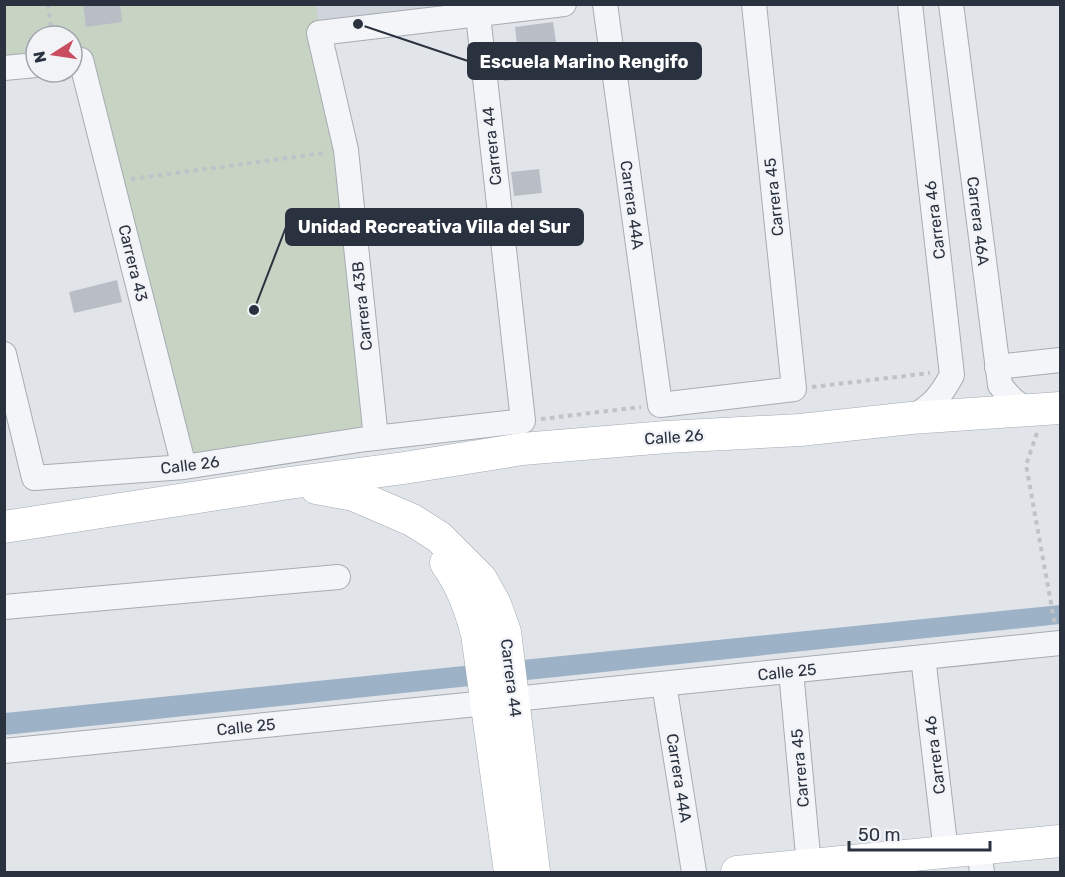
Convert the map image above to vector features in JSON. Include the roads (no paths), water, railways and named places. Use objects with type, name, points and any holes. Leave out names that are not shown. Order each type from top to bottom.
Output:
[{"type":"main road","name":"Calle 26","points":[[289,483],[522,450],[666,437],[800,430],[911,418],[1052,409]]},
{"type":"main road","name":"Carrera 44","points":[[289,483],[354,495],[412,520],[439,537],[481,579],[495,604],[491,633],[500,696],[534,873]]},
{"type":"main road","points":[[4,527],[289,483]]},
{"type":"main road","name":"Carrera 44","points":[[500,696],[510,873]]},
{"type":"main road","points":[[736,873],[828,867],[946,852],[981,861],[1060,841]]},
{"type":"street","points":[[478,15],[564,4]]},
{"type":"street","name":"Carrera 44A","points":[[605,4],[660,405]]},
{"type":"street","name":"Carrera 45","points":[[754,4],[794,389]]},
{"type":"street","name":"Carrera 46","points":[[910,4],[952,375],[941,396],[911,418]]},
{"type":"street","name":"Carrera 46A","points":[[951,4],[1000,385],[1011,399],[1026,408],[1052,409]]},
{"type":"street","name":"Carrera 43B","points":[[376,438],[346,150],[319,33],[478,15]]},
{"type":"street","name":"Carrera 44","points":[[478,15],[523,421]]},
{"type":"street","points":[[4,68],[24,66]]},
{"type":"street","name":"Carrera 43","points":[[83,84],[112,182],[184,466]]},
{"type":"street","name":"Calle 26","points":[[4,354],[34,478],[184,466],[376,438],[523,421]]},
{"type":"street","points":[[997,367],[1060,360]]},
{"type":"street","name":"Calle 26","points":[[660,405],[794,389]]},
{"type":"street","points":[[4,607],[338,577]]},
{"type":"street","name":"Calle 25","points":[[4,752],[500,696],[664,684],[923,657],[1058,634]]},
{"type":"street","name":"Carrera 46","points":[[923,657],[946,852]]},
{"type":"street","name":"Carrera 45","points":[[791,671],[828,867]]},
{"type":"street","name":"Carrera 44A","points":[[664,684],[694,873]]},
{"type":"water","points":[[1060,605],[1060,624],[5,735],[5,713]]},
{"type":"place","name":"Escuela Marino Rengifo","points":[[358,24]]},
{"type":"place","name":"Unidad Recreativa Villa del Sur","points":[[254,310]]}]
